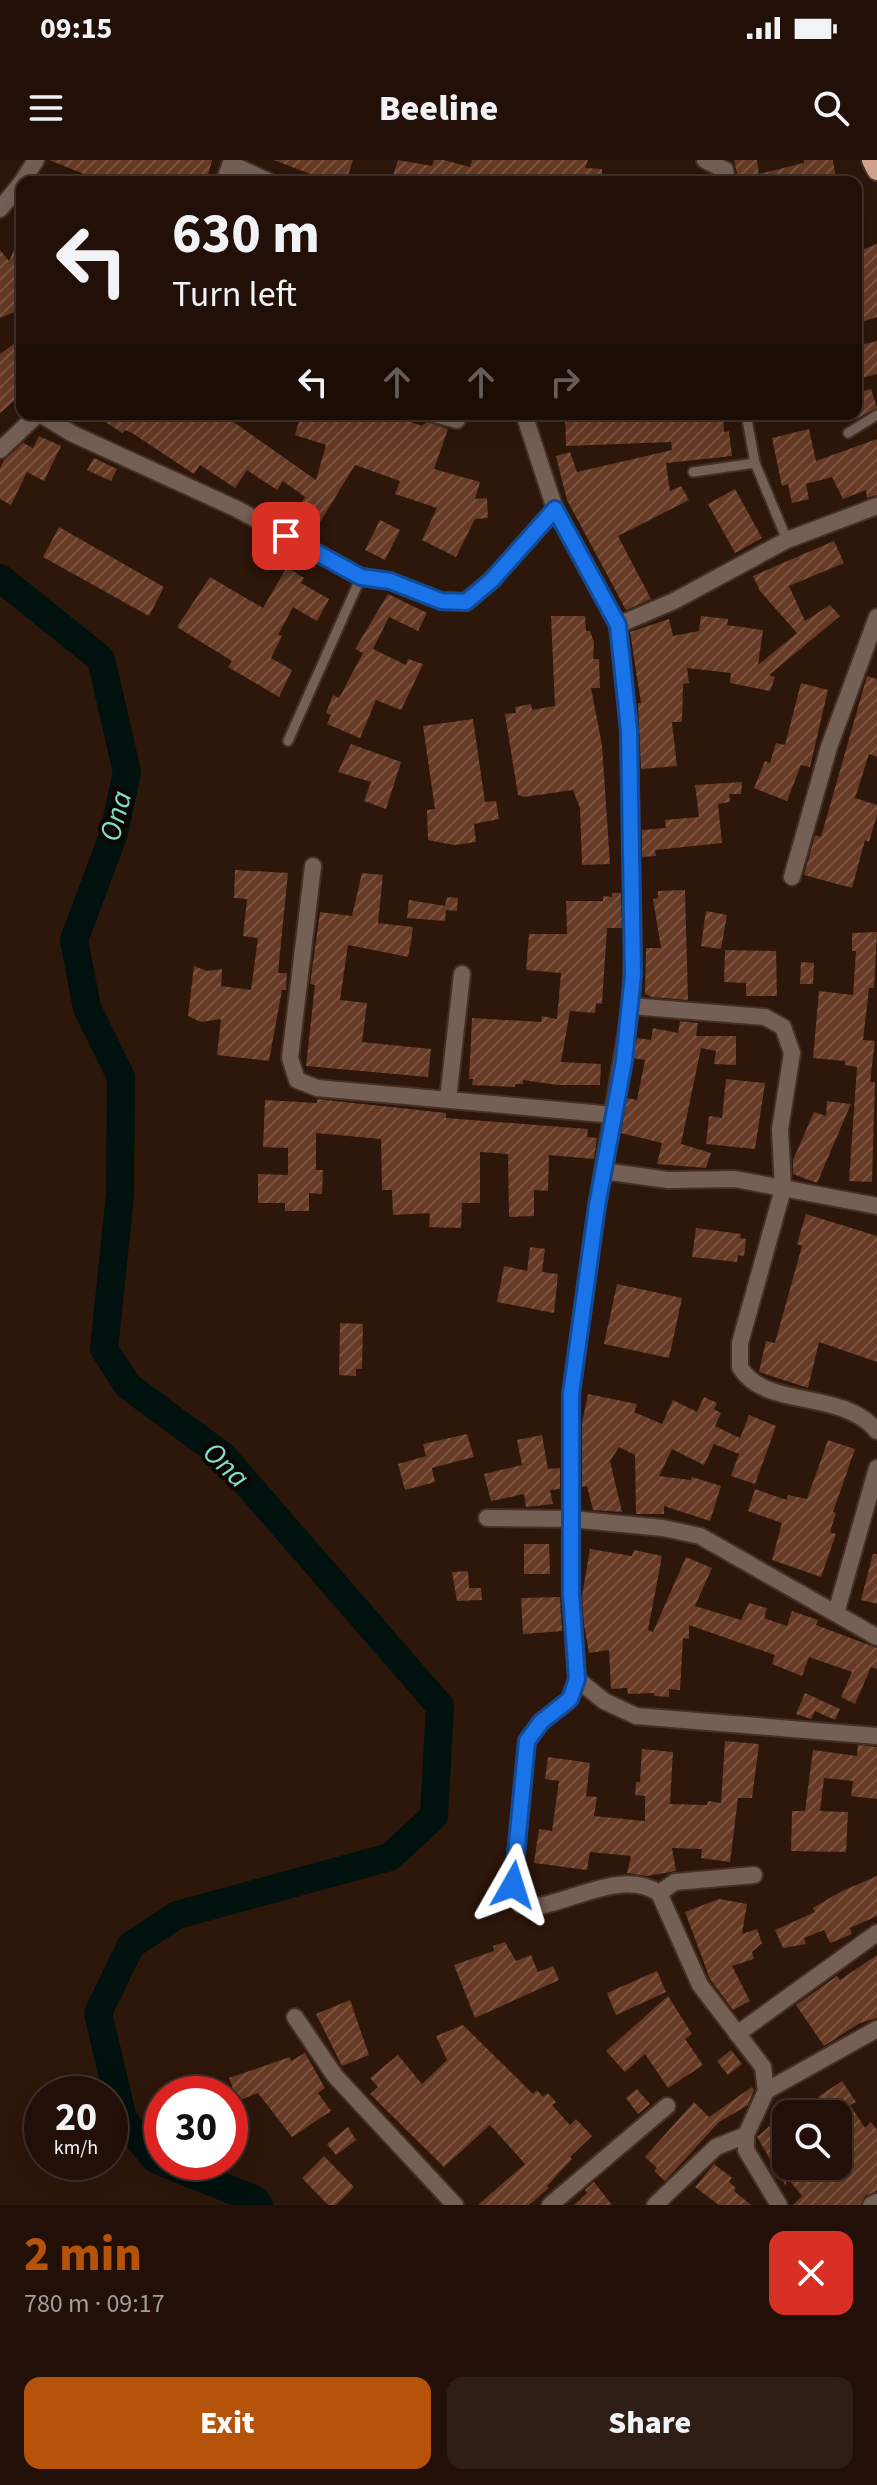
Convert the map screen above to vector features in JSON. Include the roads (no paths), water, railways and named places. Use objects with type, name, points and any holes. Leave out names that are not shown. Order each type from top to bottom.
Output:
[{"type":"main road","points":[[872,160],[877,170]]},
{"type":"street","points":[[705,160],[725,170],[726,176]]},
{"type":"street","points":[[232,162],[259,176]]},
{"type":"street","points":[[0,209],[16,189]]},
{"type":"street","points":[[0,450],[32,420]]},
{"type":"street","points":[[49,420],[237,509],[361,577],[390,581],[441,601],[466,602],[492,580],[555,509]]},
{"type":"street","points":[[526,420],[555,509],[618,625],[630,742],[631,1006],[603,1171],[571,1394],[571,1519],[577,1679],[570,1699],[541,1722],[527,1741],[513,1885],[521,1905],[533,1907],[624,1884],[648,1886],[659,1893],[700,1985],[763,2067],[766,2091],[746,2135],[749,2159],[779,2205]]},
{"type":"street","points":[[618,625],[674,601],[787,540],[877,506]]},
{"type":"street","points":[[792,877],[829,747],[877,617]]},
{"type":"street","points":[[313,866],[290,1058],[292,1071],[306,1086],[614,1115]]},
{"type":"street","points":[[448,1099],[462,974]]},
{"type":"street","points":[[631,1006],[765,1017],[783,1027],[792,1053],[780,1129],[783,1189],[740,1343],[740,1367],[760,1387],[824,1400],[850,1410],[877,1431]]},
{"type":"street","points":[[603,1171],[668,1180],[735,1179],[877,1206]]},
{"type":"street","points":[[836,1613],[877,1468]]},
{"type":"street","points":[[487,1518],[571,1519],[663,1528],[700,1536],[877,1637]]},
{"type":"street","points":[[577,1679],[604,1701],[636,1716],[877,1736]]},
{"type":"street","points":[[659,1893],[675,1882],[754,1875]]},
{"type":"street","points":[[737,2034],[877,1933]]},
{"type":"street","points":[[295,2017],[335,2076],[455,2205]]},
{"type":"street","points":[[766,2091],[877,2029]]},
{"type":"street","points":[[550,2205],[667,2106]]},
{"type":"street","points":[[655,2205],[716,2147],[746,2135]]},
{"type":"street","points":[[871,2205],[877,2202]]},
{"type":"lane","points":[[848,433],[877,415]]},
{"type":"lane","points":[[747,420],[755,463],[787,540]]},
{"type":"lane","points":[[693,472],[755,463]]},
{"type":"lane","points":[[288,741],[361,577]]},
{"type":"waterway","name":"Ona","points":[[0,578],[101,659],[127,772],[114,833],[74,940],[87,1008],[121,1077],[120,1195],[104,1349],[128,1386],[223,1456],[440,1706],[434,1816],[390,1857],[177,1915],[131,1945],[98,2013],[123,2119],[144,2145]]},
{"type":"waterway","name":"Ona","points":[[207,2180],[256,2200],[259,2205]]}]
